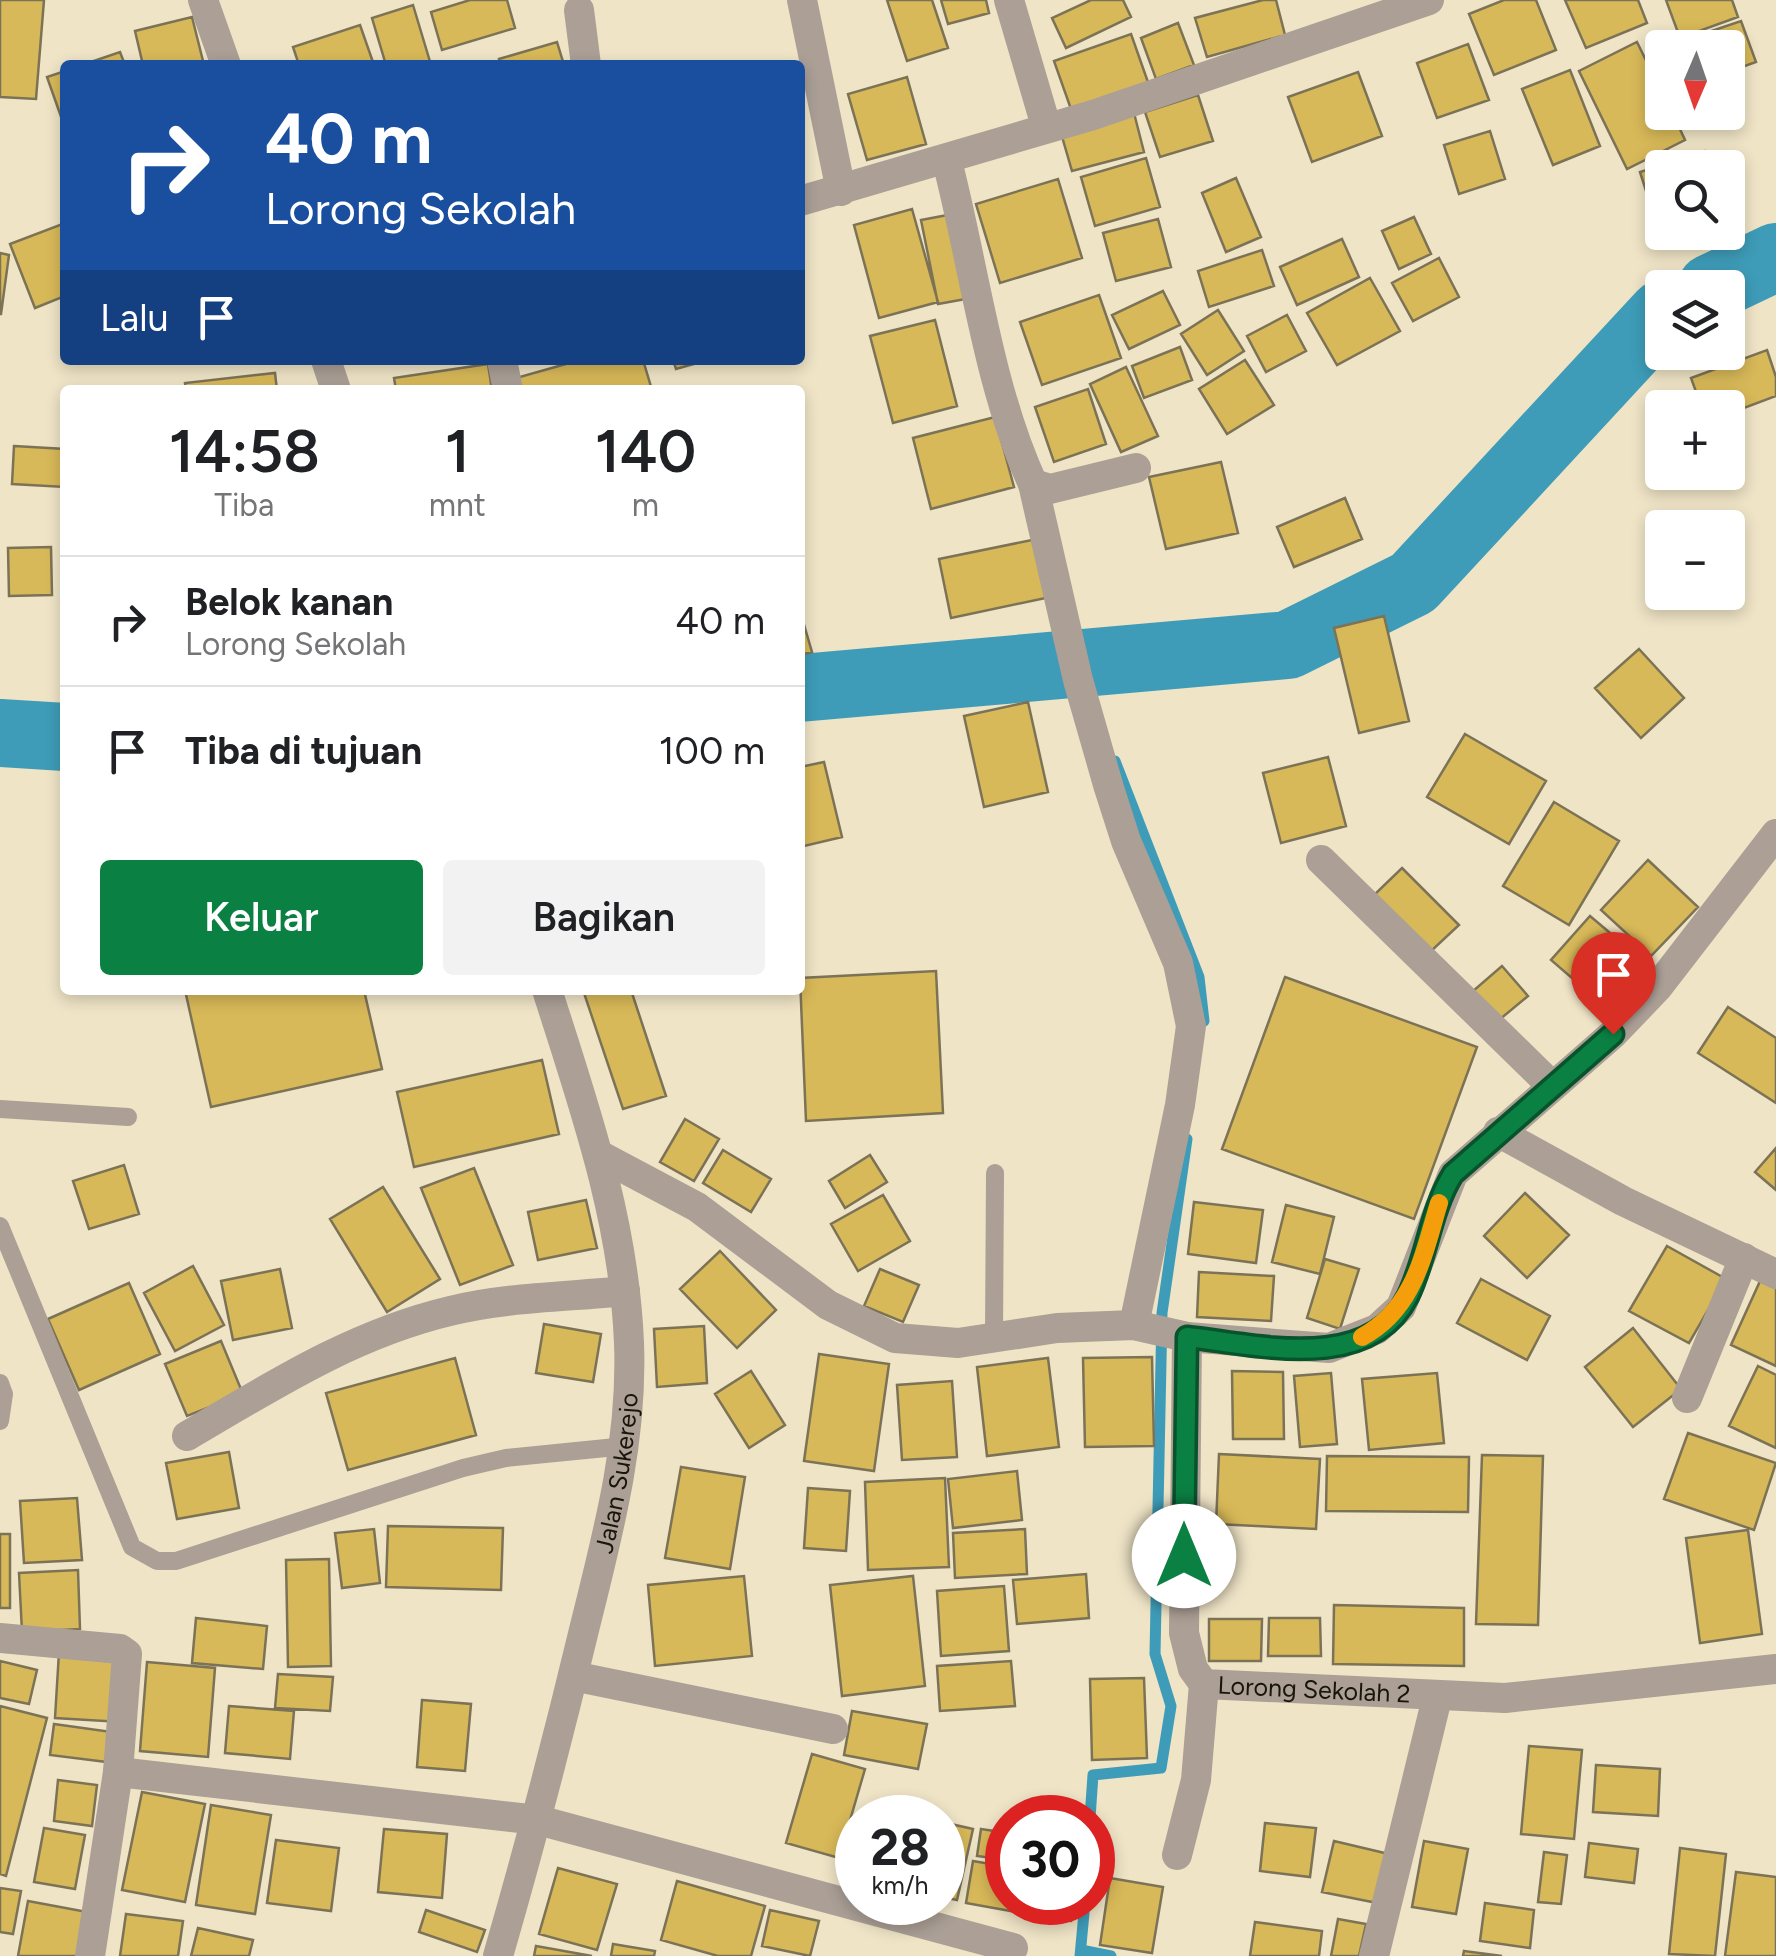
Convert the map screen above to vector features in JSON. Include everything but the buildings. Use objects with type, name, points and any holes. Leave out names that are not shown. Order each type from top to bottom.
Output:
[{"type":"street","points":[[204,0],[224,60]]},
{"type":"street","points":[[802,0],[841,191]]},
{"type":"street","points":[[1009,0],[1046,126]]},
{"type":"street","points":[[805,200],[1094,115],[1429,0]]},
{"type":"street","points":[[579,10],[585,60]]},
{"type":"street","points":[[947,161],[989,343],[1022,460],[1033,484],[1078,680],[1126,841],[1178,964],[1191,1026],[1139,1326]]},
{"type":"street","points":[[1033,484],[1050,489],[1136,468]]},
{"type":"street","points":[[600,1156],[697,1207],[828,1305],[896,1338],[937,1343],[1091,1324],[1139,1326],[1182,1336],[1316,1350],[1377,1329],[1407,1297],[1440,1198],[1453,1174],[1613,1034],[1657,988],[1776,834]]},
{"type":"street","points":[[1322,860],[1551,1085]]},
{"type":"street","name":"Jalan Sukerejo","points":[[498,1956],[538,1820],[573,1676],[626,1446],[630,1394],[626,1291],[600,1156],[549,995]]},
{"type":"street","points":[[1498,1132],[1623,1201],[1776,1274]]},
{"type":"street","points":[[1688,1398],[1744,1258]]},
{"type":"street","points":[[187,1436],[336,1350],[416,1320],[454,1310],[626,1291]]},
{"type":"street","name":"Lorong Sekolah 2","points":[[1182,1336],[1184,1633],[1192,1669],[1204,1684],[1437,1698],[1576,1693],[1776,1668]]},
{"type":"street","points":[[0,1638],[126,1652],[118,1772],[90,1956]]},
{"type":"street","points":[[573,1676],[833,1729]]},
{"type":"street","points":[[1177,1854],[1196,1780],[1204,1684]]},
{"type":"street","points":[[1374,1956],[1437,1698]]},
{"type":"street","points":[[118,1772],[538,1820],[1013,1948]]},
{"type":"lane","points":[[0,1108],[128,1118]]},
{"type":"lane","points":[[994,1338],[996,1173]]},
{"type":"lane","points":[[0,1226],[132,1547],[144,1556],[176,1561],[492,1461],[626,1446]]},
{"type":"lane","points":[[0,1383],[4,1394],[0,1420]]},
{"type":"waterway","points":[[1745,272],[1776,257]]},
{"type":"waterway","points":[[805,688],[1288,645],[1413,583],[1645,332]]},
{"type":"waterway","points":[[0,733],[60,737]]},
{"type":"waterway","points":[[1115,761],[1199,977],[1204,1021]]},
{"type":"waterway","points":[[1092,1795],[1093,1775],[1161,1768],[1171,1706],[1155,1654],[1162,1313],[1187,1139]]},
{"type":"waterway","points":[[1080,1956],[1083,1925]]},
{"type":"waterway","points":[[1081,1950],[1111,1956]]},
{"type":"slow traffic","points":[[1362,1337],[1390,1320],[1407,1297],[1439,1203]]},
{"type":"route","points":[[1184,1556],[1187,1337],[1316,1350],[1360,1338],[1390,1320],[1407,1297],[1440,1198],[1453,1174],[1613,1034]]}]
